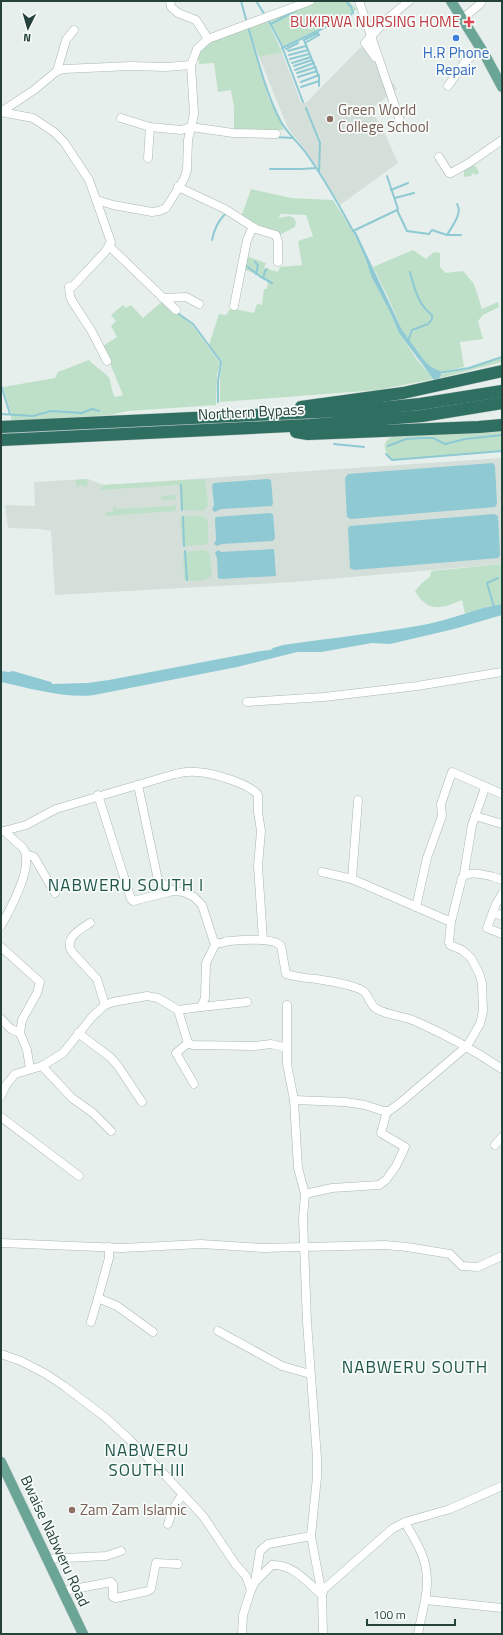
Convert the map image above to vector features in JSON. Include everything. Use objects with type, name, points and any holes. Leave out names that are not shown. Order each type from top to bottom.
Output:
[{"type":"highway","points":[[264,415],[322,403],[403,393],[502,371]]},
{"type":"highway","name":"Northern Bypass","points":[[1,427],[360,410],[420,404],[502,391]]},
{"type":"highway","name":"Northern Bypass","points":[[1,440],[263,428],[422,416],[502,403]]},
{"type":"highway","points":[[263,428],[308,434],[479,428],[502,425]]},
{"type":"main road","points":[[451,1],[502,87]]},
{"type":"main road","name":"Bwaise Nabweru Road","points":[[1,1462],[46,1560],[63,1591],[83,1634]]},
{"type":"street","points":[[170,1],[170,7],[178,13],[196,20],[208,39]]},
{"type":"street","points":[[96,200],[113,205],[155,212],[166,208],[187,170],[189,128],[194,114],[190,65],[197,49],[208,39],[310,1]]},
{"type":"street","points":[[359,1],[400,121]]},
{"type":"street","points":[[391,76],[365,43],[386,20],[409,1]]},
{"type":"street","points":[[462,19],[482,1]]},
{"type":"street","points":[[57,71],[66,40],[74,30]]},
{"type":"street","points":[[448,86],[465,62],[480,49]]},
{"type":"street","points":[[1,112],[34,90],[57,71],[64,69],[131,66],[166,67],[190,65]]},
{"type":"street","points":[[1,112],[33,118],[54,132],[64,142],[89,180],[111,242],[73,286],[69,287],[70,296],[91,330],[106,361]]},
{"type":"street","points":[[121,118],[150,127],[189,128],[233,133],[276,134]]},
{"type":"street","points":[[148,158],[150,127]]},
{"type":"street","points":[[440,157],[449,173],[451,173],[469,163],[502,140]]},
{"type":"street","points":[[178,187],[226,209],[261,231],[276,235],[278,242],[278,262]]},
{"type":"street","points":[[234,306],[247,240],[254,227]]},
{"type":"street","points":[[109,246],[176,310]]},
{"type":"street","points":[[163,298],[186,297],[199,304]]},
{"type":"street","points":[[247,702],[324,697],[417,686],[502,672]]},
{"type":"street","points":[[3,831],[26,825],[56,809],[188,771],[230,779],[256,792],[258,799],[258,812],[261,831],[258,866],[263,940]]},
{"type":"street","points":[[416,907],[427,858],[442,816],[441,804],[452,772],[485,788],[502,794]]},
{"type":"street","points":[[138,785],[158,880],[173,891]]},
{"type":"street","points":[[294,1100],[345,1102],[365,1105],[383,1112],[387,1111],[400,1103],[467,1046],[480,1024],[483,1011],[482,982],[480,973],[471,958],[462,950],[448,942],[451,922],[464,874],[475,816],[485,788]]},
{"type":"street","points":[[98,796],[131,899],[136,901],[173,891],[184,892],[194,897],[201,902],[214,942],[216,944]]},
{"type":"street","points":[[352,879],[358,800]]},
{"type":"street","points":[[475,816],[502,824]]},
{"type":"street","points":[[3,831],[22,848],[26,854],[34,857],[54,893]]},
{"type":"street","points":[[1,926],[11,908],[22,882],[26,854]]},
{"type":"street","points":[[322,872],[352,879],[451,922]]},
{"type":"street","points":[[464,874],[469,873],[502,880]]},
{"type":"street","points":[[502,894],[493,912],[488,928],[502,934]]},
{"type":"street","points":[[493,912],[502,916]]},
{"type":"street","points":[[90,923],[75,933],[69,946],[72,952],[97,979],[105,1005]]},
{"type":"street","points":[[202,1007],[205,998],[206,963],[216,944],[228,941],[263,940],[278,942],[281,946],[286,974],[326,980],[358,988],[369,996],[375,1008],[417,1021],[467,1046],[502,1069]]},
{"type":"street","points":[[1,947],[40,982],[37,993],[22,1020],[20,1033],[27,1050],[30,1069]]},
{"type":"street","points":[[1,1096],[6,1085],[15,1074],[42,1066],[63,1053],[78,1033],[105,1005],[113,1002],[147,996],[158,998],[178,1010],[247,1002]]},
{"type":"street","points":[[287,1005],[287,1064],[294,1100],[298,1168],[305,1194],[304,1218],[310,1374],[317,1458],[311,1536],[322,1595],[323,1634]]},
{"type":"street","points":[[178,1010],[188,1043]]},
{"type":"street","points":[[1,1019],[11,1029],[20,1033]]},
{"type":"street","points":[[78,1033],[110,1057],[118,1066],[142,1102]]},
{"type":"street","points":[[188,1043],[193,1045],[255,1046],[271,1044],[288,1048]]},
{"type":"street","points":[[188,1043],[176,1053],[194,1084]]},
{"type":"street","points":[[42,1066],[72,1098],[93,1113],[111,1131]]},
{"type":"street","points":[[305,1194],[332,1188],[379,1185],[386,1180],[396,1166],[406,1147],[381,1131],[387,1111]]},
{"type":"street","points":[[1,1117],[79,1176]]},
{"type":"street","points":[[495,1145],[502,1137]]},
{"type":"street","points":[[1,1243],[109,1248],[200,1244],[263,1248],[305,1248],[364,1245],[408,1247],[450,1254],[462,1266],[478,1267],[502,1256]]},
{"type":"street","points":[[91,1322],[109,1258],[109,1248]]},
{"type":"street","points":[[98,1298],[117,1306],[153,1332]]},
{"type":"street","points":[[218,1331],[282,1366],[310,1374]]},
{"type":"street","points":[[1,1354],[21,1361],[46,1374],[78,1397],[130,1440],[203,1516],[236,1565],[253,1586]]},
{"type":"street","points":[[322,1595],[324,1589],[386,1534],[405,1522],[450,1509],[502,1486]]},
{"type":"street","points":[[168,1524],[173,1509],[182,1495]]},
{"type":"street","points":[[405,1522],[426,1565],[426,1600],[418,1634]]},
{"type":"street","points":[[242,1634],[243,1615],[253,1586],[260,1551],[268,1544],[311,1536]]},
{"type":"street","points":[[46,1560],[106,1556],[121,1551]]},
{"type":"street","points":[[63,1591],[111,1582],[113,1584],[113,1597],[116,1598],[141,1593],[151,1589],[156,1563],[178,1564]]},
{"type":"street","points":[[253,1586],[272,1564],[280,1564],[293,1570],[322,1595]]},
{"type":"street","points":[[426,1600],[502,1608]]},
{"type":"shaded area","name":"Green World College School","points":[[362,46],[368,50],[382,67],[397,89],[371,109],[384,132],[398,163],[340,205],[306,151],[288,128],[259,57],[282,52],[301,103],[306,103]]},
{"type":"shaded area","points":[[502,458],[502,564],[294,582],[55,595],[51,531],[40,529],[8,528],[5,505],[35,506],[34,482],[88,479],[104,485]]},
{"type":"green space","points":[[316,1],[348,1],[357,9],[347,16],[284,48],[269,18]]},
{"type":"green space","points":[[267,19],[282,52],[259,57],[251,35],[268,97],[284,130],[234,130],[234,107],[231,90],[218,92],[214,63],[199,64],[199,60],[194,59],[199,51],[216,39],[237,29]]},
{"type":"green space","points":[[470,164],[476,167],[479,172],[477,175],[473,173],[471,176],[464,177],[465,170]]},
{"type":"green space","points":[[251,189],[291,198],[333,200],[354,233],[366,260],[371,276],[399,333],[418,361],[434,379],[377,390],[220,402],[222,362],[209,345],[219,314],[226,315],[232,306],[235,309],[254,313],[257,304],[262,305],[264,289],[267,289],[268,281],[266,279],[244,269],[246,256],[266,263],[264,268],[278,272],[280,267],[302,265],[298,241],[313,236],[306,215],[280,214],[279,218],[289,216],[294,218],[296,222],[295,227],[281,234],[241,217]]},
{"type":"green space","points":[[413,250],[426,259],[434,252],[440,253],[440,267],[445,273],[463,271],[474,284],[482,309],[498,302],[499,307],[483,315],[478,321],[483,339],[460,342],[464,367],[440,372],[431,367],[424,360],[402,330],[373,267]]},
{"type":"green space","points":[[163,301],[192,325],[220,363],[217,375],[216,405],[128,411],[110,415],[11,421],[11,413],[3,387],[55,378],[58,372],[89,360],[109,378],[115,397],[123,395],[103,346],[117,337],[111,326],[116,321],[111,315],[123,305],[126,308],[131,305],[143,318]]},
{"type":"green space","points":[[502,358],[502,362],[440,378],[441,374],[469,368]]},
{"type":"green space","points":[[502,432],[502,451],[392,460],[387,454],[385,448],[386,442],[392,437]]},
{"type":"green space","points":[[88,479],[87,487],[79,485],[79,487],[77,487],[75,480]]},
{"type":"green space","points":[[203,479],[206,482],[208,505],[202,511],[182,510],[179,485],[99,490],[104,485]]},
{"type":"green space","points":[[176,495],[175,500],[161,500],[161,496]]},
{"type":"green space","points":[[173,504],[176,505],[175,511],[105,516],[106,512],[113,512],[113,507],[115,507],[115,509],[173,506]]},
{"type":"green space","points":[[184,516],[201,516],[206,518],[208,521],[208,543],[203,545],[183,546],[180,519]]},
{"type":"green space","points":[[205,550],[210,553],[212,574],[210,577],[195,581],[184,580],[183,552]]},
{"type":"green space","points":[[502,564],[502,604],[490,606],[465,614],[462,600],[442,607],[430,606],[420,598],[415,591],[430,577],[431,571]]},
{"type":"water","points":[[356,232],[402,330],[424,360],[431,367],[440,371],[441,375],[439,379],[434,380],[399,333],[371,276],[366,260],[354,233]]},
{"type":"water","points":[[493,463],[495,466],[497,504],[495,507],[351,519],[347,517],[345,478],[348,474]]},
{"type":"water","points":[[267,479],[271,480],[272,506],[221,509],[215,512],[212,510],[214,505],[212,485],[214,483]]},
{"type":"water","points":[[273,514],[275,538],[273,541],[222,544],[217,546],[214,544],[216,540],[216,517]]},
{"type":"water","points":[[494,514],[498,516],[500,555],[498,558],[354,570],[350,568],[348,528],[350,526]]},
{"type":"water","points":[[274,549],[276,576],[218,578],[217,558],[215,553],[218,550],[221,552]]},
{"type":"water","points":[[502,604],[502,615],[454,629],[390,644],[372,643],[321,652],[297,652],[237,667],[94,695],[72,696],[35,690],[1,682],[1,671],[13,671],[51,682],[52,684],[87,683],[109,680],[271,650],[283,645],[428,624]]},
{"type":"waterway","points":[[241,1],[247,23]]},
{"type":"waterway","points":[[256,1],[265,15]]},
{"type":"waterway","points":[[282,48],[349,16],[353,13],[351,7],[346,1]]},
{"type":"waterway","points":[[271,24],[297,10]]},
{"type":"waterway","points":[[268,19],[281,44],[303,102]]},
{"type":"waterway","points":[[248,27],[266,87],[275,111],[281,122],[312,162],[355,233]]},
{"type":"waterway","points":[[304,40],[318,33],[319,35]]},
{"type":"waterway","points":[[305,43],[319,35]]},
{"type":"waterway","points":[[304,40],[319,77],[319,86]]},
{"type":"waterway","points":[[286,49],[298,43]]},
{"type":"waterway","points":[[288,51],[306,46]]},
{"type":"waterway","points":[[289,55],[308,50]]},
{"type":"waterway","points":[[290,59],[309,54]]},
{"type":"waterway","points":[[292,63],[311,57]]},
{"type":"waterway","points":[[294,66],[312,60]]},
{"type":"waterway","points":[[295,70],[314,63]]},
{"type":"waterway","points":[[297,73],[316,67]]},
{"type":"waterway","points":[[298,77],[317,71]]},
{"type":"waterway","points":[[301,82],[319,75]]},
{"type":"waterway","points":[[301,87],[319,81]]},
{"type":"waterway","points":[[306,108],[320,143],[319,172]]},
{"type":"waterway","points":[[275,137],[293,138]]},
{"type":"waterway","points":[[270,169],[316,168]]},
{"type":"waterway","points":[[387,176],[398,209],[397,210]]},
{"type":"waterway","points":[[391,190],[408,183]]},
{"type":"waterway","points":[[395,198],[414,193]]},
{"type":"waterway","points":[[447,235],[458,215],[459,211],[457,204]]},
{"type":"waterway","points":[[353,231],[397,210],[407,231],[429,234],[432,230],[447,235],[461,235]]},
{"type":"waterway","points":[[212,240],[218,223],[225,214],[228,214]]},
{"type":"waterway","points":[[255,262],[258,265],[256,274]]},
{"type":"waterway","points":[[245,265],[272,283]]},
{"type":"waterway","points":[[263,278],[267,269]]},
{"type":"waterway","points":[[408,341],[412,330],[428,324],[432,319],[432,315],[423,306],[417,295],[410,272]]},
{"type":"waterway","points":[[176,312],[193,324],[221,362],[218,381],[218,402]]},
{"type":"waterway","points":[[438,373],[469,368],[502,357]]},
{"type":"waterway","points":[[1,385],[10,414]]},
{"type":"waterway","points":[[1,414],[33,416],[51,411],[82,413],[92,409],[99,411]]},
{"type":"waterway","points":[[241,422],[312,419]]},
{"type":"waterway","points":[[1,434],[219,423]]},
{"type":"waterway","points":[[388,446],[406,439],[433,438],[445,444],[465,439],[502,435]]},
{"type":"waterway","points":[[334,444],[364,447]]},
{"type":"waterway","points":[[386,454],[392,460],[502,451]]},
{"type":"waterway","points":[[181,485],[182,510]]},
{"type":"waterway","points":[[183,517],[184,546]]},
{"type":"waterway","points":[[185,551],[187,580]]},
{"type":"waterway","points":[[494,607],[487,583],[498,578]]},
{"type":"place","name":"BUKIRWA NURSING HOME","points":[[469,22]]},
{"type":"place","name":"H.R Phone Repair","points":[[456,38]]},
{"type":"place","name":"Green World College School","points":[[330,119]]},
{"type":"place","name":"Zam Zam Islamic","points":[[72,1510]]},
{"type":"district","name":"NABWERU SOUTH I","points":[[126,885]]},
{"type":"district","name":"NABWERU SOUTH","points":[[415,1367]]},
{"type":"district","name":"NABWERU SOUTH III","points":[[147,1460]]}]
